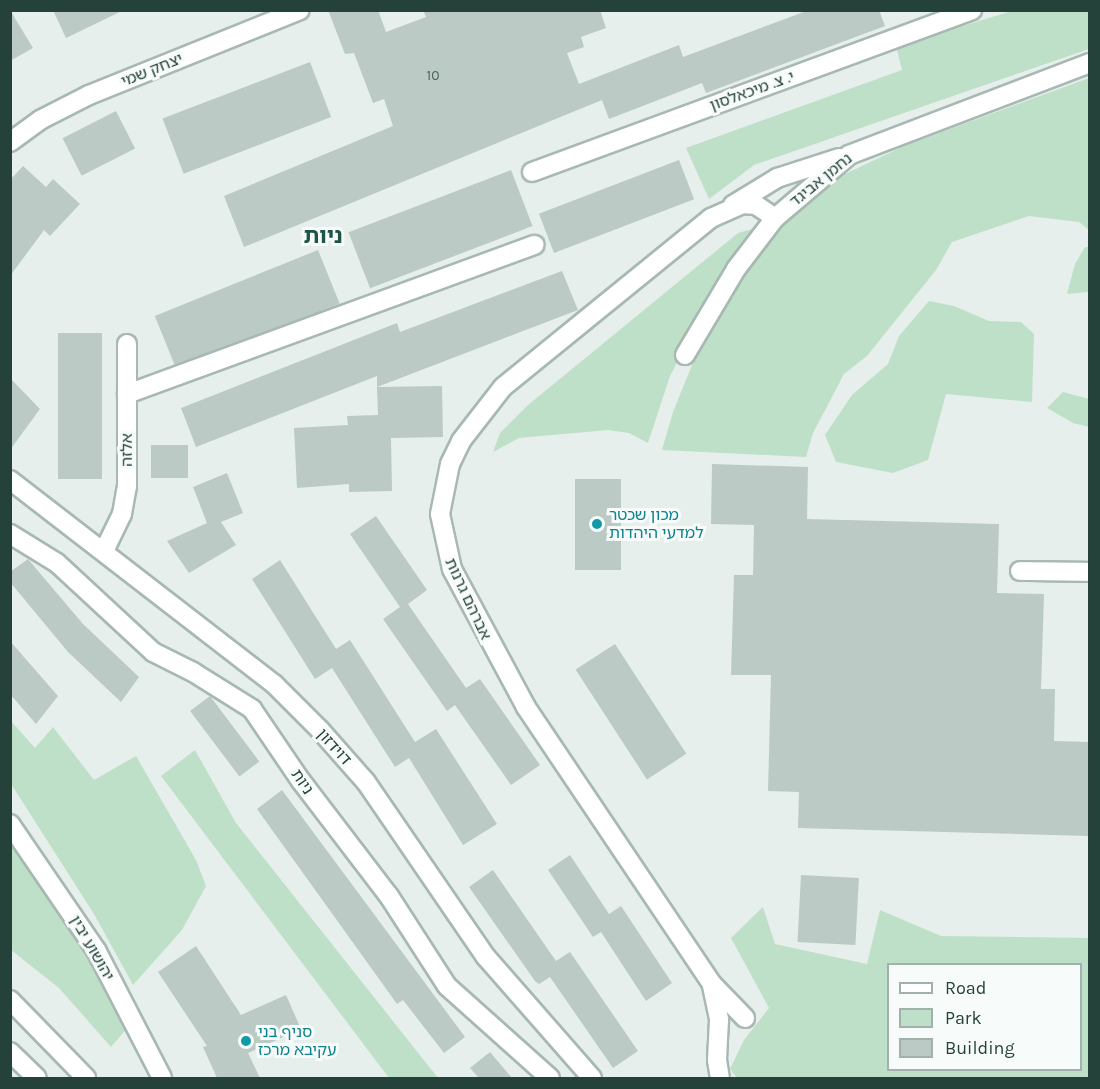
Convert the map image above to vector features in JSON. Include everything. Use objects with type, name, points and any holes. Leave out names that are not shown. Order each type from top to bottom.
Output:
[{"type":"street","name":"י. צ. מיכאלסון","points":[[532,172],[972,10]]},
{"type":"street","name":"יצחק שמי","points":[[10,142],[40,120],[89,95],[292,14]]},
{"type":"street","name":"נחמן אביגד","points":[[685,355],[736,269],[775,218],[849,155],[1089,63]]},
{"type":"street","points":[[711,218],[777,178],[849,155]]},
{"type":"street","name":"אברהם גרנות","points":[[744,1018],[712,984],[500,664],[452,570],[443,542],[440,514],[450,464],[460,441],[503,387],[711,218],[742,204],[756,205],[775,218]]},
{"type":"street","points":[[127,394],[535,245]]},
{"type":"street","name":"אלזה","points":[[104,550],[122,514],[127,487],[127,344]]},
{"type":"street","name":"דוידזון","points":[[10,480],[104,550],[274,684],[320,730],[366,782],[486,957],[592,1078]]},
{"type":"street","name":"ניות","points":[[10,534],[57,563],[153,652],[194,672],[252,709],[301,781],[389,896],[447,986],[550,1078]]},
{"type":"street","points":[[1020,571],[1089,572]]},
{"type":"street","name":"יהושוע יבין","points":[[10,824],[96,950],[162,1078]]},
{"type":"street","points":[[712,984],[719,1020],[717,1060],[720,1078]]},
{"type":"street","points":[[10,1000],[86,1078]]},
{"type":"street","points":[[10,1052],[37,1078]]},
{"type":"green space","points":[[1012,11],[1089,11],[1089,49],[754,165],[709,199],[686,148],[902,70],[896,46]]},
{"type":"green space","points":[[1089,78],[1089,230],[1079,222],[1029,216],[952,242],[936,270],[867,356],[844,374],[813,433],[806,457],[662,450],[673,412],[705,333],[738,281],[784,223],[824,184],[904,146]]},
{"type":"green space","points":[[760,227],[723,274],[670,376],[648,443],[629,433],[608,430],[519,438],[493,452],[500,433],[528,405],[738,233]]},
{"type":"green space","points":[[1085,247],[1089,247],[1089,292],[1067,294],[1075,264]]},
{"type":"green space","points":[[929,301],[954,306],[989,321],[1021,322],[1034,334],[1032,402],[946,394],[928,460],[893,473],[836,462],[825,435],[852,395],[888,364],[899,336]]},
{"type":"green space","points":[[1063,392],[1089,399],[1089,427],[1073,423],[1047,408]]},
{"type":"green space","points":[[10,720],[35,748],[53,727],[94,780],[136,756],[196,860],[206,886],[182,930],[133,985],[94,914],[11,784]]},
{"type":"green space","points":[[195,750],[236,823],[438,1078],[389,1078],[161,776]]},
{"type":"green space","points":[[10,841],[90,959],[128,1027],[111,1047],[59,988],[11,950]]},
{"type":"green space","points":[[763,907],[775,944],[867,964],[880,910],[941,936],[1089,938],[1089,1078],[737,1078],[730,1069],[744,1040],[769,1008],[731,938]]},
{"type":"building","points":[[10,10],[33,48],[10,61]]},
{"type":"building","points":[[53,10],[124,10],[66,38]]},
{"type":"building","points":[[328,10],[378,10],[386,32],[426,17],[423,10],[600,10],[606,28],[581,37],[584,47],[567,53],[579,84],[679,45],[683,57],[809,10],[879,10],[885,26],[706,93],[702,83],[609,119],[602,100],[244,247],[224,196],[393,126],[384,99],[373,103],[354,53],[345,54]]},
{"type":"building","points":[[310,62],[331,117],[184,174],[162,119]]},
{"type":"building","points":[[116,111],[135,148],[82,176],[63,138]]},
{"type":"building","points":[[679,160],[694,199],[554,253],[539,214]]},
{"type":"building","points":[[23,166],[46,187],[53,179],[80,204],[50,236],[44,230],[10,276],[10,180]]},
{"type":"building","points":[[511,170],[533,226],[370,288],[349,232]]},
{"type":"building","points":[[318,250],[340,304],[177,370],[155,316]]},
{"type":"building","points":[[562,271],[578,310],[377,387],[377,376],[196,447],[181,408],[397,323],[400,332]]},
{"type":"building","points":[[58,333],[102,333],[102,479],[58,479]]},
{"type":"building","points":[[10,378],[40,409],[10,450]]},
{"type":"building","points":[[442,386],[443,437],[391,438],[392,491],[349,492],[349,484],[297,488],[294,428],[348,425],[347,416],[378,415],[377,387]]},
{"type":"building","points":[[151,445],[188,445],[188,478],[151,478]]},
{"type":"building","points":[[712,464],[808,467],[807,519],[999,524],[997,593],[1044,594],[1041,689],[1055,689],[1054,741],[1089,742],[1089,836],[798,828],[799,792],[768,791],[771,675],[731,675],[734,575],[753,575],[754,525],[711,524]]},
{"type":"building","points":[[227,473],[243,513],[221,522],[236,545],[189,573],[167,541],[207,523],[193,487]]},
{"type":"building","name":"מכון שכטר למדעי היהדות","points":[[575,479],[621,479],[621,570],[575,570]]},
{"type":"building","points":[[376,516],[427,590],[408,604],[466,688],[480,679],[540,765],[511,785],[455,705],[447,711],[383,619],[400,607],[350,534]]},
{"type":"building","points":[[28,559],[83,624],[139,677],[121,702],[68,652],[10,582],[10,572]]},
{"type":"building","points":[[280,560],[336,649],[350,640],[415,742],[436,729],[497,824],[463,845],[409,758],[395,767],[332,668],[315,679],[252,579]]},
{"type":"building","points":[[10,641],[58,696],[36,724],[10,694]]},
{"type":"building","points":[[615,644],[686,754],[647,779],[576,670]]},
{"type":"building","points":[[210,696],[259,761],[239,777],[190,711]]},
{"type":"building","points":[[282,790],[465,1037],[444,1053],[403,1000],[397,1004],[257,809]]},
{"type":"building","points":[[570,855],[609,914],[621,906],[672,983],[646,1001],[601,932],[593,937],[548,870]]},
{"type":"building","points":[[493,870],[556,961],[570,952],[638,1051],[613,1068],[550,977],[539,984],[535,981],[469,887]]},
{"type":"building","points":[[801,875],[859,878],[855,945],[797,942]]},
{"type":"building","points":[[196,946],[241,1015],[286,995],[301,1029],[248,1053],[260,1078],[217,1078],[203,1047],[207,1046],[158,972]]},
{"type":"building","points":[[490,1052],[512,1078],[479,1078],[470,1068]]},
{"type":"place","name":"מכון שכטר למדעי היהדות","points":[[597,524]]},
{"type":"place","name":"סניף בני עקיבא מרכז","points":[[246,1041]]},
{"type":"district","name":"ניות","points":[[323,237]]}]
